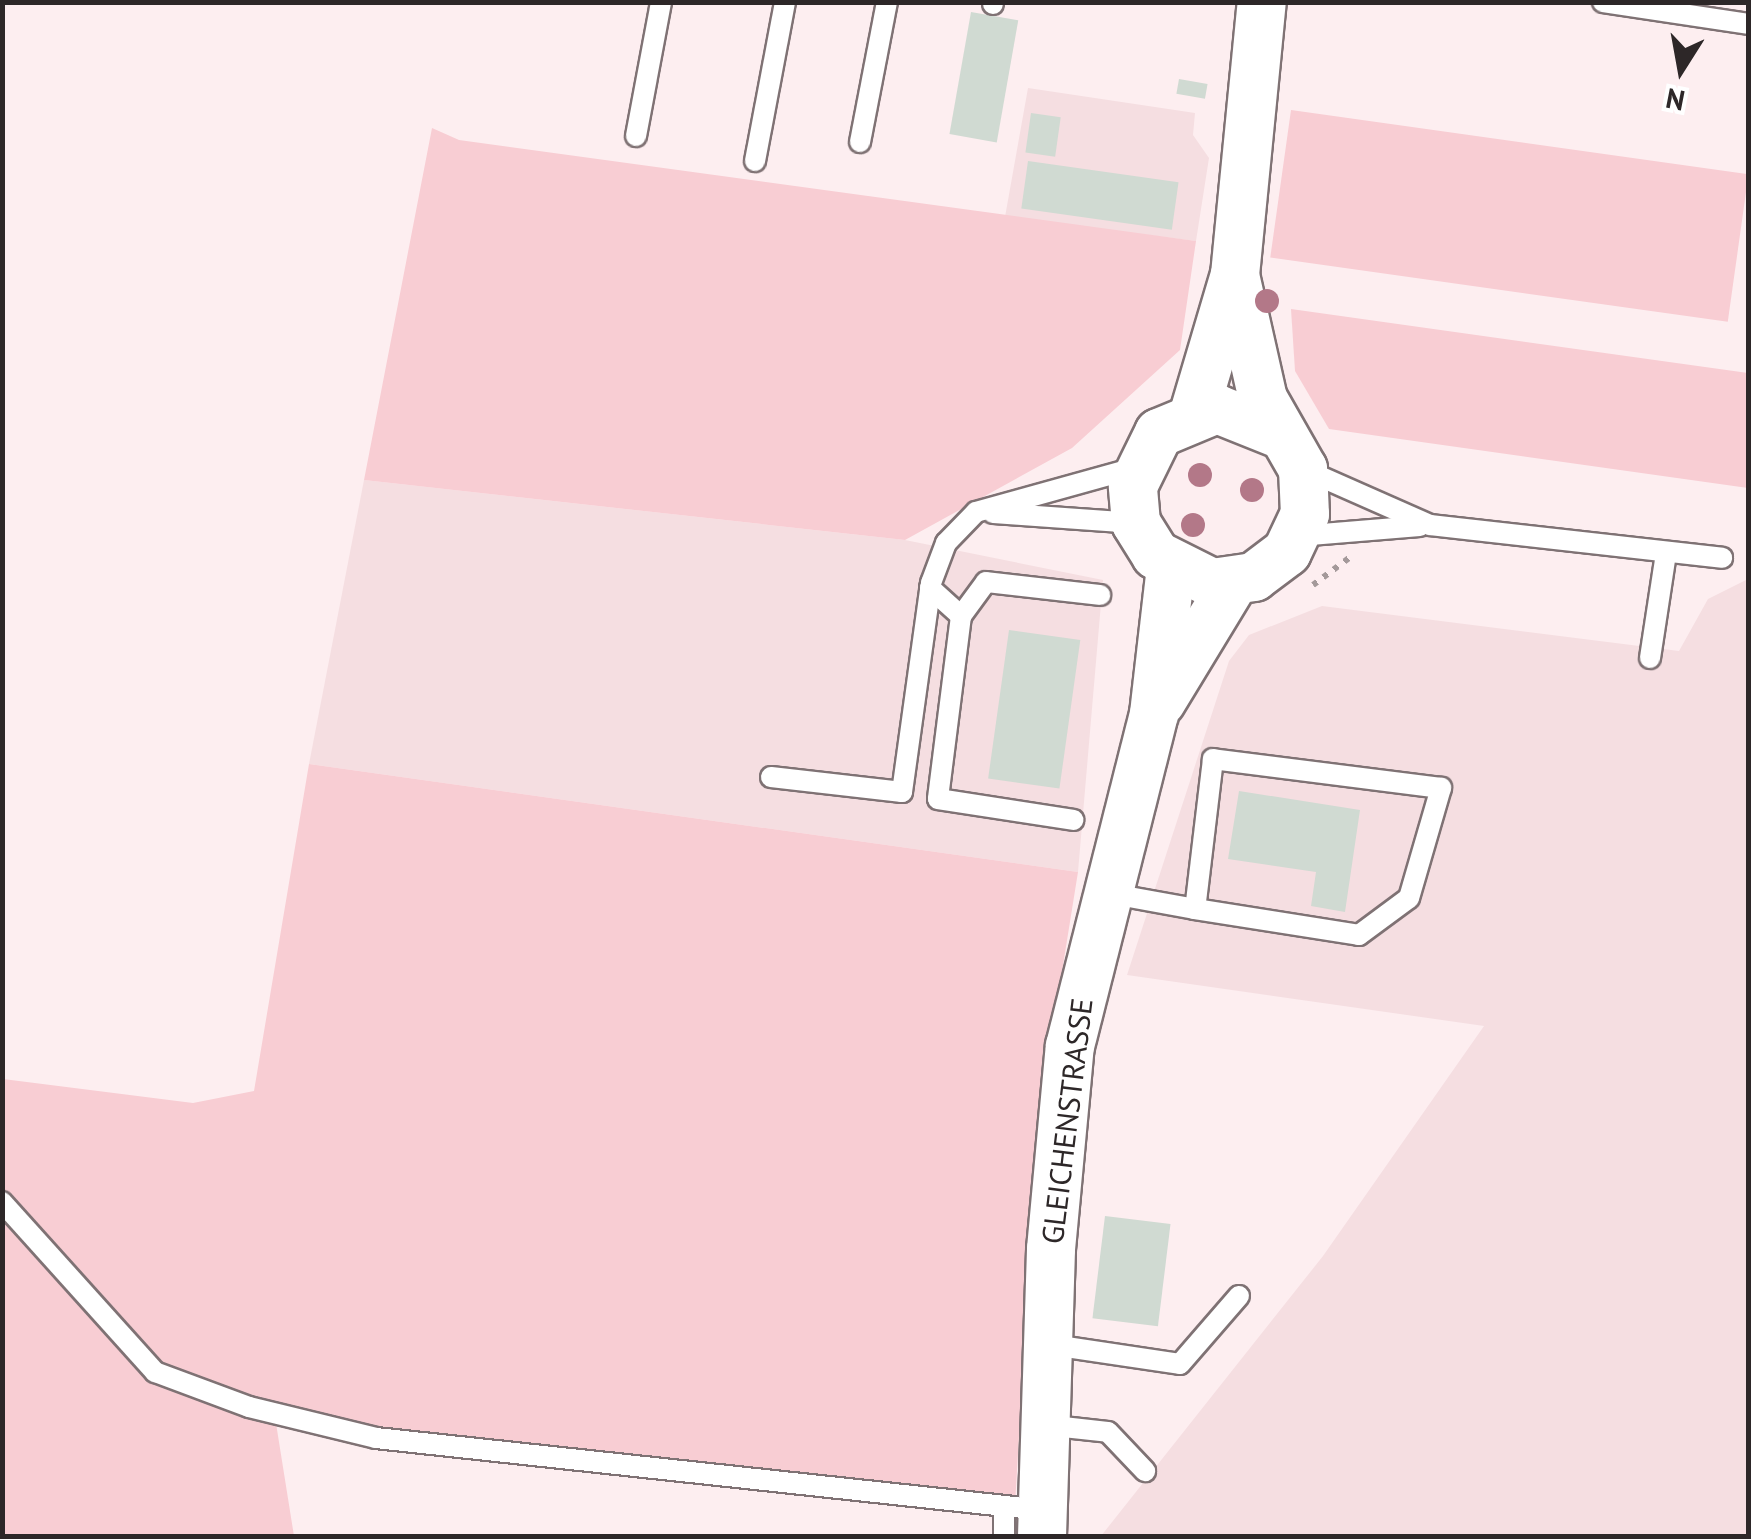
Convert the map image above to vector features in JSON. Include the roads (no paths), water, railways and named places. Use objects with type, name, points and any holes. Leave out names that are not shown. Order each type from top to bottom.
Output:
[{"type":"street","points":[[1194,413],[1236,275],[1262,2]]},
{"type":"street","points":[[1236,275],[1263,399],[1292,452],[1298,536],[1271,566],[1234,582],[1171,568],[1136,523],[1137,467],[1159,433],[1194,413],[1241,412],[1292,452]]},
{"type":"street","name":"GLEICHENSTRASSE","points":[[1023,1522],[1043,1424],[1070,1046],[1103,892],[1154,714],[1171,568]]},
{"type":"street","name":"GLEICHENSTRASSE","points":[[1154,714],[1234,582]]},
{"type":"lane","points":[[636,136],[661,2]]},
{"type":"lane","points":[[755,161],[785,2]]},
{"type":"lane","points":[[860,142],[887,2]]},
{"type":"lane","points":[[1604,2],[1748,24]]},
{"type":"lane","points":[[1292,452],[1430,525]]},
{"type":"lane","points":[[772,777],[902,792],[930,588],[946,543],[976,512],[1137,467]]},
{"type":"lane","points":[[976,512],[1136,523]]},
{"type":"lane","points":[[1298,536],[1430,525],[1722,558]]},
{"type":"lane","points":[[1650,658],[1666,553]]},
{"type":"lane","points":[[1073,820],[938,800],[962,616],[986,582],[1100,595]]},
{"type":"lane","points":[[930,588],[962,616]]},
{"type":"lane","points":[[1103,892],[1195,908],[1358,935],[1409,898],[1441,788],[1213,759],[1195,908]]},
{"type":"lane","points":[[2,1202],[155,1372],[250,1408],[376,1438],[1023,1522]]},
{"type":"lane","points":[[1046,1344],[1180,1364],[1239,1296]]},
{"type":"lane","points":[[1043,1424],[1108,1432],[1145,1472]]}]
